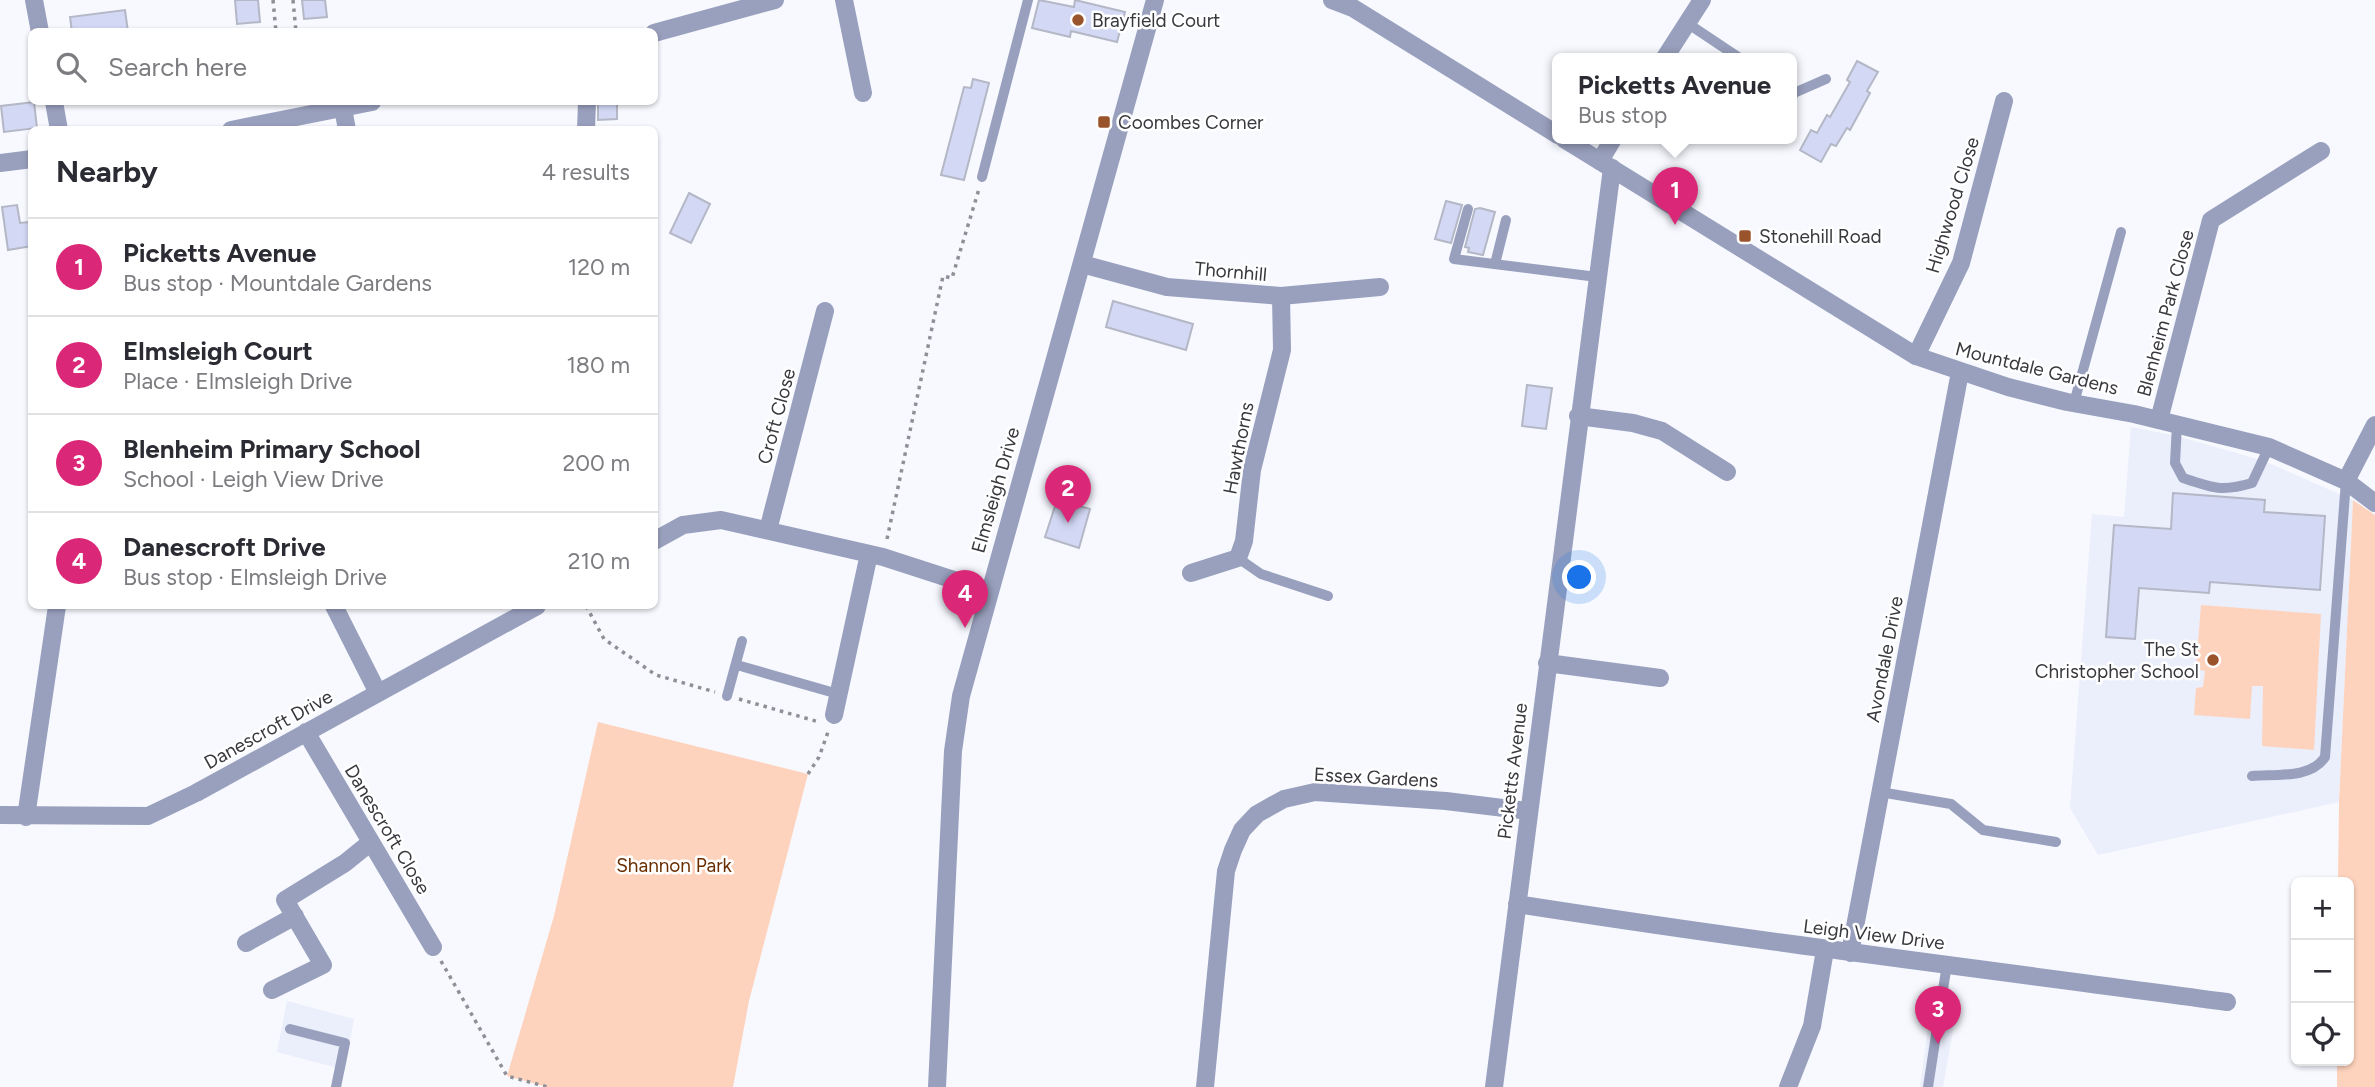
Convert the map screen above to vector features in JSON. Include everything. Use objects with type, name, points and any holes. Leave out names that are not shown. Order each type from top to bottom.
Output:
[{"type":"street","points":[[34,0],[39,28]]},
{"type":"street","points":[[658,32],[775,0]]},
{"type":"street","points":[[844,0],[863,93]]},
{"type":"street","name":"Elmsleigh Drive","points":[[937,1087],[953,751],[961,696],[988,591],[1155,0]]},
{"type":"street","points":[[1332,0],[1353,8],[1552,131]]},
{"type":"street","points":[[1668,53],[1702,0]]},
{"type":"street","name":"Highwood Close","points":[[1916,356],[1961,263],[2004,101]]},
{"type":"street","points":[[55,105],[58,126]]},
{"type":"street","points":[[251,126],[358,105]]},
{"type":"street","points":[[586,126],[587,105]]},
{"type":"street","points":[[343,108],[346,126]]},
{"type":"street","name":"Mountdale Gardens","points":[[1572,144],[1916,356],[1960,372],[2074,403],[2177,424],[2269,447],[2346,481],[2375,503]]},
{"type":"street","points":[[1606,165],[1612,144]]},
{"type":"street","name":"Blenheim Park Close","points":[[2159,420],[2211,220],[2320,151]]},
{"type":"street","points":[[0,163],[28,160]]},
{"type":"street","name":"Picketts Avenue","points":[[1494,1087],[1597,277],[1606,165]]},
{"type":"street","name":"Thornhill","points":[[1082,264],[1167,286],[1281,296],[1380,287]]},
{"type":"street","name":"Hawthorns","points":[[1238,558],[1244,541],[1252,470],[1282,349],[1281,296]]},
{"type":"street","name":"Croft Close","points":[[768,530],[825,311]]},
{"type":"street","name":"Avondale Drive","points":[[1850,953],[1960,372]]},
{"type":"street","points":[[1578,416],[1633,423],[1662,431],[1727,472]]},
{"type":"street","points":[[2346,481],[2375,425]]},
{"type":"street","points":[[658,539],[683,525],[722,520],[876,556],[988,591]]},
{"type":"street","points":[[834,715],[876,556]]},
{"type":"street","points":[[1191,573],[1238,558]]},
{"type":"street","points":[[26,817],[57,609]]},
{"type":"street","points":[[336,609],[378,693]]},
{"type":"street","name":"Danescroft Drive","points":[[0,816],[148,816],[196,793],[532,609]]},
{"type":"street","points":[[1547,663],[1660,678]]},
{"type":"street","name":"Danescroft Close","points":[[306,733],[433,947]]},
{"type":"street","name":"Essex Gardens","points":[[1205,1087],[1226,871],[1242,830],[1257,814],[1283,799],[1315,792],[1398,797],[1528,811]]},
{"type":"street","points":[[272,990],[323,965],[285,900],[345,863],[371,842]]},
{"type":"street","name":"Leigh View Drive","points":[[1517,904],[1825,950],[2227,1002]]},
{"type":"street","points":[[246,943],[295,916]]},
{"type":"street","points":[[1788,1087],[1812,1026],[1825,950]]},
{"type":"lane","points":[[982,177],[1028,0]]},
{"type":"lane","points":[[1687,23],[1732,53]]},
{"type":"lane","points":[[1797,92],[1826,79]]},
{"type":"lane","points":[[1468,209],[1454,260],[1597,277]]},
{"type":"lane","points":[[1494,264],[1506,220]]},
{"type":"lane","points":[[2074,403],[2121,232]]},
{"type":"lane","points":[[2177,424],[2175,463],[2183,478],[2214,489],[2230,489],[2252,483],[2269,447]]},
{"type":"lane","points":[[2252,776],[2308,771],[2321,764],[2325,757],[2346,481]]},
{"type":"lane","points":[[1238,558],[1261,574],[1328,596]]},
{"type":"lane","points":[[727,696],[742,641]]},
{"type":"lane","points":[[737,665],[838,694]]},
{"type":"lane","points":[[1880,792],[1951,804],[1983,830],[2056,842]]},
{"type":"lane","points":[[1928,1087],[1947,964]]},
{"type":"lane","points":[[290,1029],[345,1043],[336,1087]]},
{"type":"path","points":[[273,0],[276,28]]},
{"type":"path","points":[[293,0],[296,28]]},
{"type":"path","points":[[876,556],[943,276],[952,278],[982,177]]},
{"type":"path","points":[[588,609],[604,639],[656,675],[830,725],[819,757],[808,774]]},
{"type":"path","points":[[433,947],[507,1076],[548,1087]]},
{"type":"shaded area","name":"The St Christopher School","points":[[2131,427],[2177,436],[2264,461],[2353,500],[2339,802],[2098,855],[2070,808],[2092,514],[2124,517]]},
{"type":"shaded area","points":[[1932,999],[1958,1002],[1943,1087],[1920,1087]]},
{"type":"shaded area","points":[[287,1001],[354,1019],[345,1070],[277,1052]]},
{"type":"green space","points":[[2353,500],[2375,515],[2375,1087],[2337,1087],[2337,1066],[2354,1066],[2354,877],[2338,877]]},
{"type":"green space","points":[[2201,605],[2321,614],[2314,750],[2262,746],[2263,686],[2252,686],[2250,719],[2194,715],[2196,688],[2203,687],[2205,671],[2196,669]]},
{"type":"green space","name":"Shannon Park","points":[[598,722],[808,774],[749,1001],[733,1087],[547,1087],[507,1076],[554,916]]},
{"type":"building","points":[[235,0],[258,0],[260,22],[237,24]]},
{"type":"building","points":[[302,0],[325,0],[327,17],[304,19]]},
{"type":"building","name":"Brayfield Court","points":[[1039,0],[1074,7],[1075,0],[1125,12],[1117,42],[1071,31],[1070,37],[1032,28]]},
{"type":"building","points":[[125,10],[127,28],[71,28],[70,17]]},
{"type":"building","points":[[1857,61],[1878,72],[1850,130],[1847,128],[1836,146],[1831,144],[1821,162],[1800,150],[1811,130],[1817,133],[1827,115],[1830,117],[1850,82],[1847,80]]},
{"type":"building","points":[[973,79],[989,83],[964,180],[941,175],[964,87],[971,88]]},
{"type":"building","points":[[28,103],[28,105],[34,105],[37,126],[4,132],[1,106]]},
{"type":"building","points":[[598,105],[617,105],[617,119],[598,120]]},
{"type":"building","points":[[689,193],[710,204],[691,243],[670,233]]},
{"type":"building","points":[[1446,201],[1462,205],[1451,243],[1435,239]]},
{"type":"building","points":[[17,205],[20,223],[28,222],[28,247],[8,250],[2,207]]},
{"type":"building","points":[[1475,209],[1495,212],[1483,255],[1468,252],[1469,248],[1465,247]]},
{"type":"building","points":[[1113,301],[1193,324],[1186,350],[1106,327]]},
{"type":"building","points":[[1527,385],[1552,388],[1546,429],[1522,426]]},
{"type":"building","points":[[2173,493],[2265,500],[2264,512],[2325,516],[2320,590],[2210,582],[2209,593],[2139,588],[2135,639],[2106,637],[2114,525],[2171,529]]},
{"type":"building","points":[[1057,500],[1090,509],[1079,548],[1045,537]]},
{"type":"place","name":"Brayfield Court","points":[[1078,20]]},
{"type":"place","name":"Coombes Corner","points":[[1104,122]]},
{"type":"place","name":"Picketts Avenue","points":[[1675,225]]},
{"type":"place","name":"Stonehill Road","points":[[1745,236]]},
{"type":"place","name":"Elmsleigh Court","points":[[1068,523]]},
{"type":"place","name":"Danescroft Drive","points":[[965,628]]},
{"type":"place","name":"The St Christopher School","points":[[2213,660]]},
{"type":"place","name":"Blenheim Primary School","points":[[1938,1044]]}]
